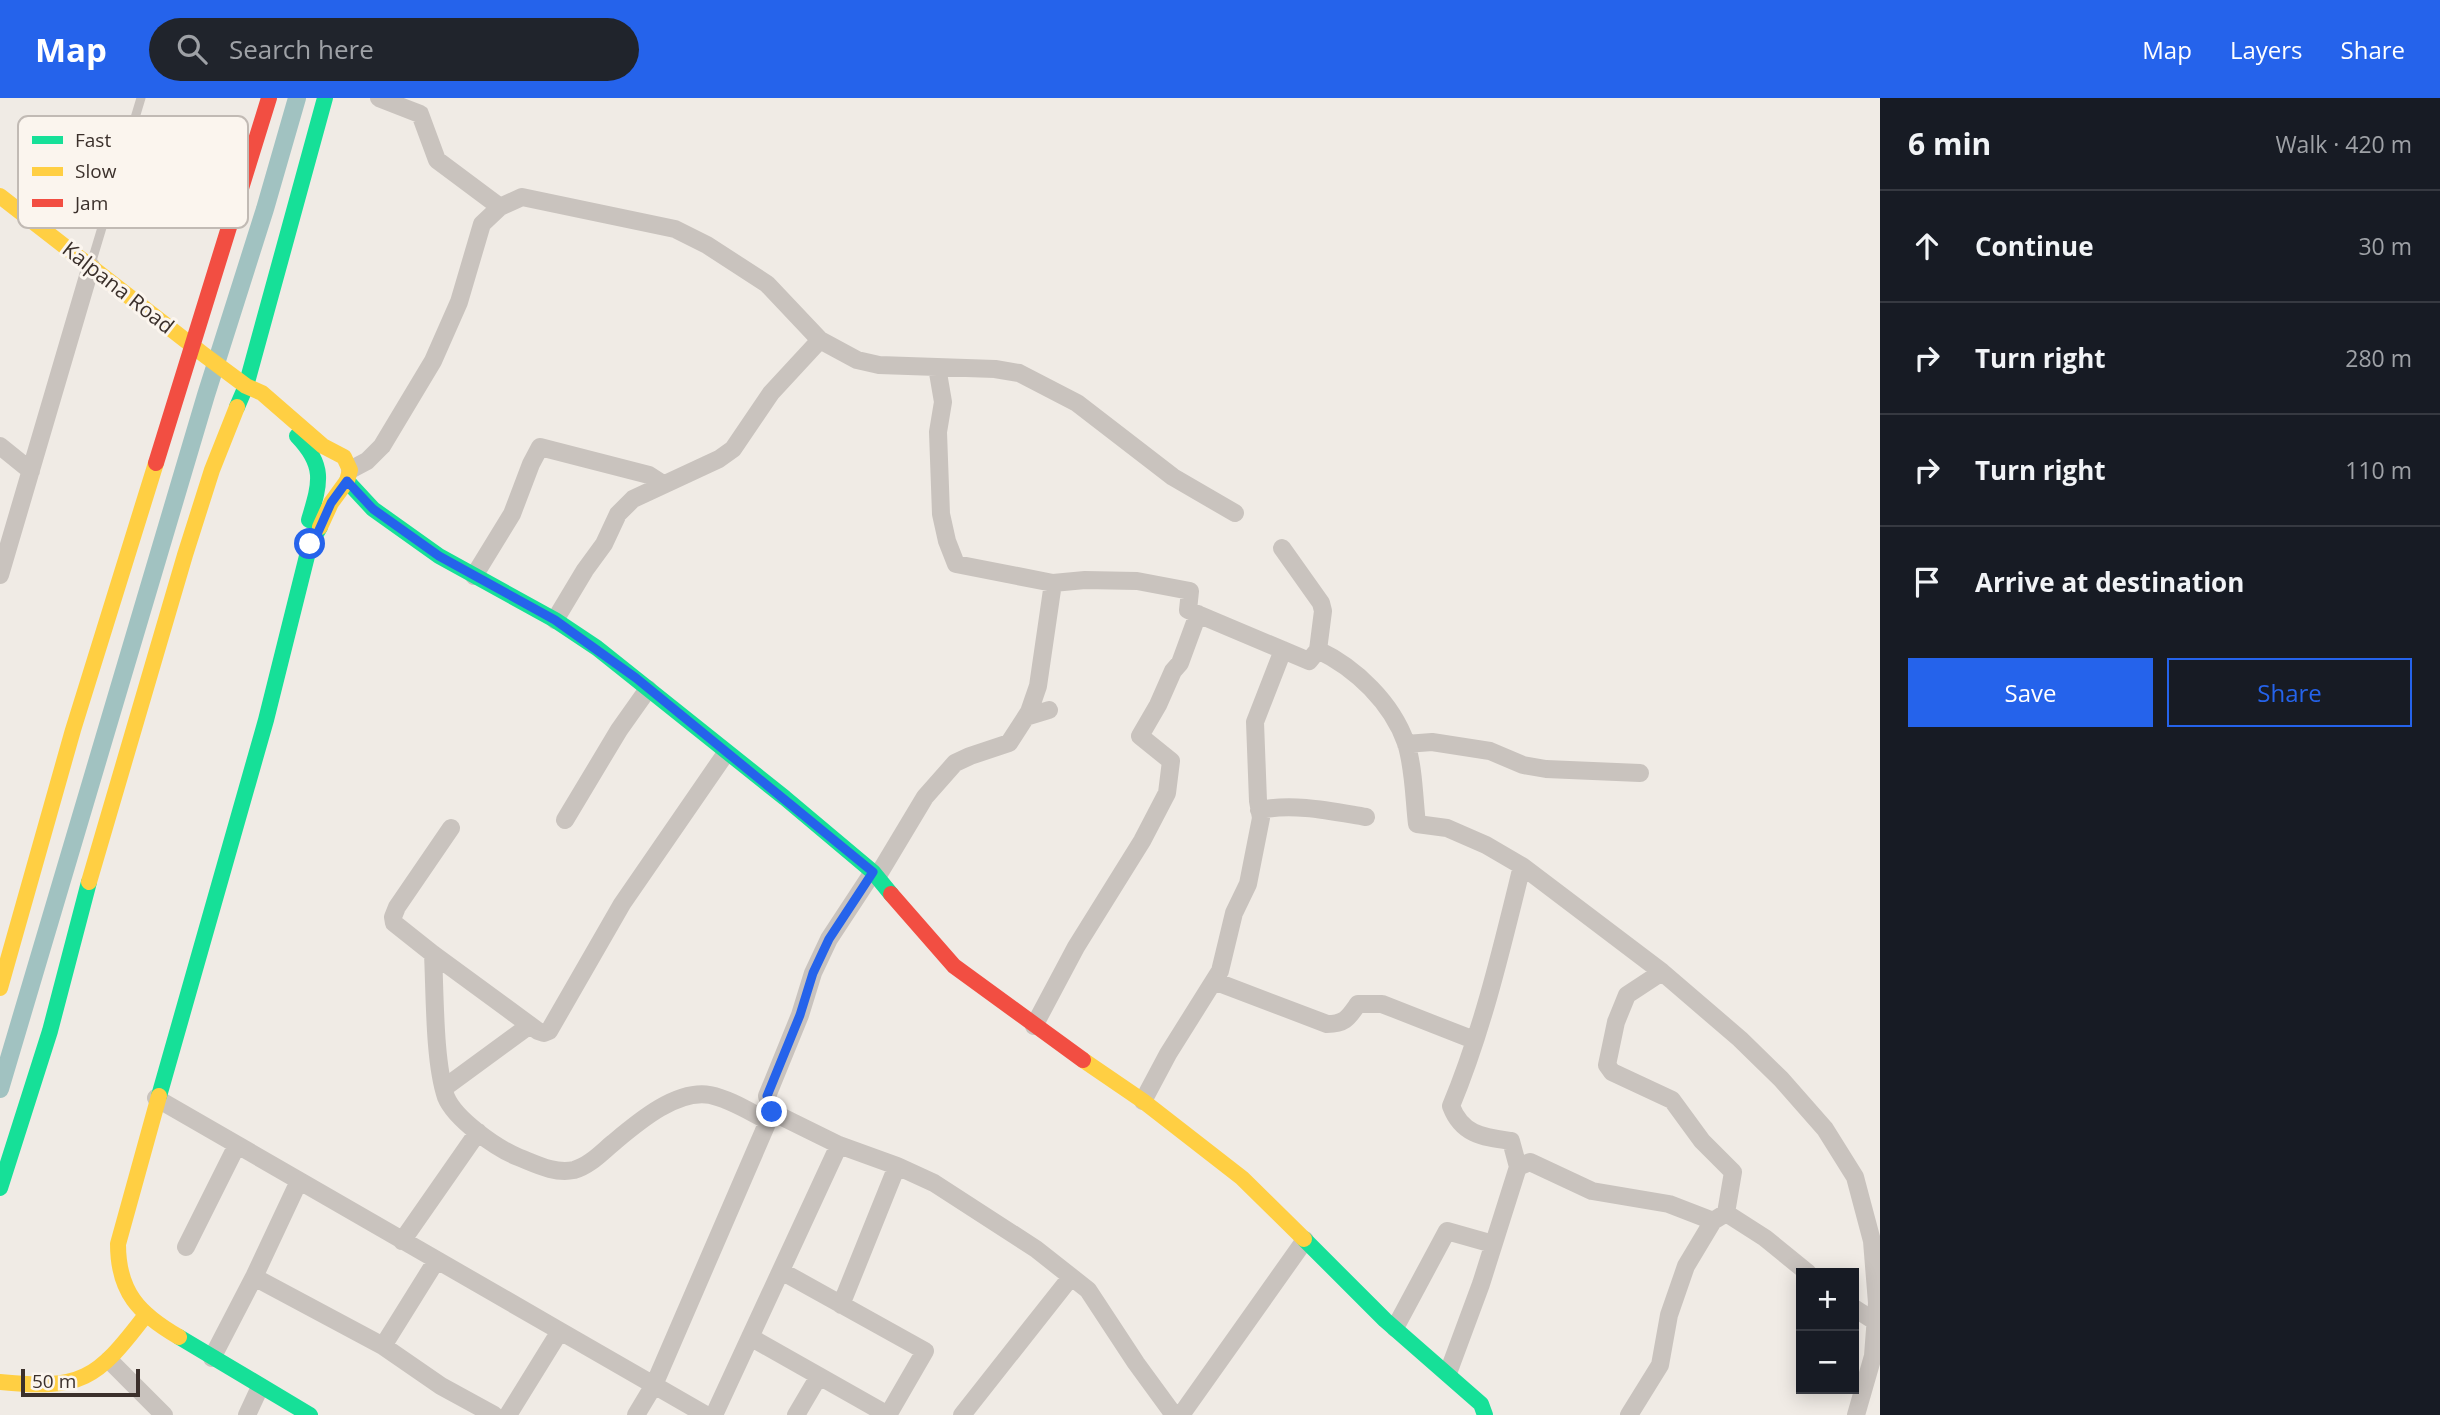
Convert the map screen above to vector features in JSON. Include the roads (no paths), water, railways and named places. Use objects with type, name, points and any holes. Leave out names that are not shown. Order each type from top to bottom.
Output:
[{"type":"street","points":[[248,163],[269,98]]},
{"type":"street","points":[[0,1188],[50,1031],[101,838],[325,98]]},
{"type":"street","points":[[379,98],[420,114],[437,160],[500,207]]},
{"type":"street","name":"Kalpana Road","points":[[0,196],[18,210]]},
{"type":"street","points":[[320,479],[331,488],[347,479],[382,446],[433,361],[459,302],[482,224],[500,207],[522,197],[675,229],[707,245],[767,284],[820,340],[857,360],[879,365],[995,369],[1019,373],[1077,403],[1173,477],[1235,513]]},
{"type":"street","name":"Kalpana Road","points":[[41,228],[240,382]]},
{"type":"street","points":[[0,988],[73,730],[198,350],[218,256],[227,228]]},
{"type":"street","points":[[0,575],[90,266]]},
{"type":"street","points":[[555,620],[604,544],[618,514],[633,499],[719,459],[733,449],[771,393],[820,340]]},
{"type":"street","points":[[937,367],[943,402],[938,432],[941,514],[956,564],[1053,583],[1085,580],[1137,581],[1190,591],[1188,610],[1309,661],[1318,650],[1321,603],[1282,548]]},
{"type":"street","points":[[240,382],[256,401],[310,449],[318,464],[320,479],[307,529],[310,544]]},
{"type":"street","points":[[240,382],[262,393],[323,446],[344,457],[347,479],[373,509],[439,556],[555,620],[636,678],[875,874],[954,966],[1034,1026],[1143,1101],[1242,1178],[1395,1328],[1481,1404],[1485,1415]]},
{"type":"street","points":[[0,446],[31,471]]},
{"type":"street","points":[[474,576],[512,514],[540,447],[649,475],[663,484]]},
{"type":"street","points":[[310,1415],[145,1316],[132,1300],[117,1261],[118,1244],[156,1098],[288,643],[310,544],[347,479]]},
{"type":"street","points":[[636,1415],[654,1385],[770,1116],[767,1096],[800,1015],[813,973],[829,939],[925,797],[956,763],[970,755],[1009,743],[1026,717],[1038,686],[1053,583]]},
{"type":"street","points":[[1034,1026],[1076,947],[1142,841],[1167,793],[1171,761],[1140,736],[1173,671],[1180,663],[1198,614]]},
{"type":"street","points":[[1143,1101],[1168,1054],[1220,971],[1234,913],[1248,884],[1261,818],[1255,722],[1283,650]]},
{"type":"street","points":[[1318,650],[1337,659],[1364,682],[1392,712],[1406,744],[1417,824],[1447,828],[1486,845],[1522,866],[1662,972],[1765,1063],[1825,1129],[1855,1177],[1874,1220],[1872,1241],[1877,1303],[1873,1356],[1856,1415]]},
{"type":"street","points":[[565,820],[619,730],[648,689]]},
{"type":"street","points":[[1026,717],[1049,710]]},
{"type":"street","points":[[1406,744],[1432,742],[1490,751],[1524,765],[1546,769],[1640,773]]},
{"type":"street","points":[[451,828],[393,917],[394,923],[544,1033],[549,1031],[622,904],[726,753]]},
{"type":"street","points":[[1259,810],[1302,807],[1366,817]]},
{"type":"street","points":[[1448,1373],[1518,1167],[1511,1141],[1468,1131],[1454,1114],[1451,1105],[1469,1063],[1498,966],[1522,866]]},
{"type":"street","points":[[433,954],[439,1054],[446,1097],[455,1112],[478,1132],[512,1154],[549,1170],[573,1170],[588,1164],[643,1117],[690,1096],[707,1095],[770,1116],[897,1166],[934,1183],[1036,1249],[1088,1290],[1174,1415]]},
{"type":"street","points":[[1629,1415],[1660,1365],[1669,1315],[1686,1266],[1719,1217],[1733,1172],[1702,1141],[1672,1100],[1612,1072],[1607,1065],[1616,1022],[1627,995],[1662,972]]},
{"type":"street","points":[[1214,981],[1327,1024],[1340,1024],[1347,1020],[1358,1004],[1382,1004],[1474,1040]]},
{"type":"street","points":[[444,1088],[530,1025]]},
{"type":"street","points":[[156,1098],[706,1415]]},
{"type":"street","points":[[402,1241],[478,1132]]},
{"type":"street","points":[[186,1247],[237,1145]]},
{"type":"street","points":[[714,1415],[839,1145]]},
{"type":"street","points":[[1518,1167],[1530,1162],[1592,1191],[1669,1204],[1719,1217],[1765,1238],[1802,1268]]},
{"type":"street","points":[[841,1305],[897,1166]]},
{"type":"street","points":[[212,1358],[299,1181]]},
{"type":"street","points":[[1395,1328],[1447,1231],[1493,1244]]},
{"type":"street","points":[[1181,1415],[1305,1240]]},
{"type":"street","points":[[383,1346],[436,1261]]},
{"type":"street","points":[[750,1337],[888,1415],[925,1351],[780,1271]]},
{"type":"street","points":[[254,1277],[383,1346],[441,1386],[494,1415]]},
{"type":"street","points":[[962,1415],[1071,1277]]},
{"type":"street","points":[[1859,1311],[1876,1322]]},
{"type":"street","points":[[0,1382],[35,1385],[71,1382],[98,1370],[145,1316]]},
{"type":"street","points":[[508,1415],[560,1331]]},
{"type":"street","points":[[109,1360],[164,1415]]},
{"type":"street","points":[[796,1415],[819,1376]]},
{"type":"street","points":[[247,1415],[260,1387]]},
{"type":"lane","points":[[136,116],[141,98]]},
{"type":"lane","points":[[90,266],[102,228]]},
{"type":"waterway","points":[[0,1089],[297,98]]}]
